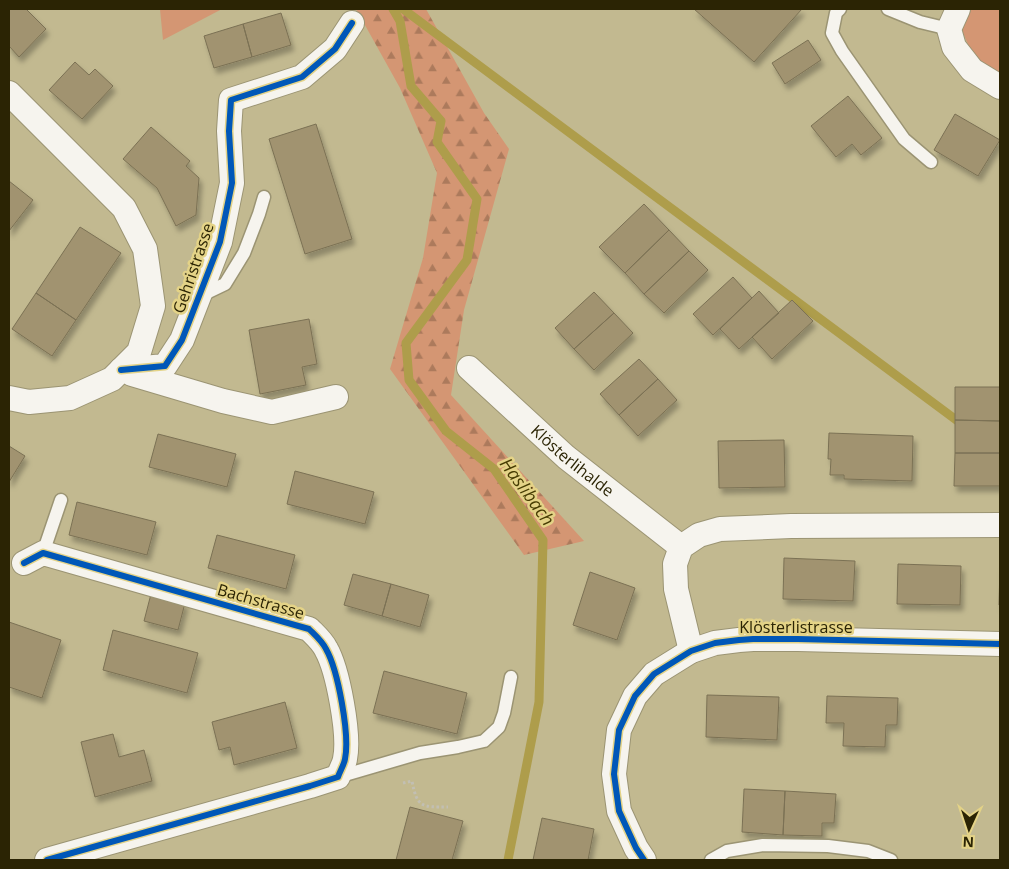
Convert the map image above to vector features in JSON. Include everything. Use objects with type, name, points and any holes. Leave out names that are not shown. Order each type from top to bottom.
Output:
[{"type":"street","points":[[953,19],[954,47],[972,70],[1000,87]]},
{"type":"street","name":"Gehristrasse","points":[[121,370],[164,366],[182,340],[200,296],[220,242],[232,183],[229,131],[231,100],[302,77],[335,49],[352,23]]},
{"type":"street","name":"Gehristrasse","points":[[9,93],[124,208],[145,249],[152,306],[140,352],[112,379],[70,398],[28,402],[9,398]]},
{"type":"street","name":"Klösterlihalde","points":[[469,368],[566,457],[681,546]]},
{"type":"street","points":[[121,370],[223,401],[272,412],[336,397]]},
{"type":"street","points":[[691,651],[676,590],[675,564],[681,546],[698,535],[720,529],[791,526],[1000,525]]},
{"type":"street","name":"Bachstrasse","points":[[33,558],[309,629],[328,651],[334,668],[342,705],[346,729],[346,745],[345,759],[338,776]]},
{"type":"street","name":"Klösterlistrasse","points":[[644,860],[636,848],[619,811],[614,774],[619,730],[635,696],[654,674],[691,651],[715,643],[753,639],[1000,644]]},
{"type":"street","points":[[46,860],[310,786],[338,776]]},
{"type":"lane","points":[[840,9],[836,13],[832,33],[842,51],[904,139],[931,162]]},
{"type":"lane","points":[[888,9],[920,22],[953,19]]},
{"type":"lane","name":"Gehristrasse","points":[[200,296],[225,284],[244,253],[264,197]]},
{"type":"lane","points":[[33,558],[61,500]]},
{"type":"lane","points":[[338,776],[420,753],[484,741],[499,727],[504,713],[511,677]]},
{"type":"lane","points":[[711,860],[727,851],[763,845],[828,846],[868,851],[891,860]]},
{"type":"path","points":[[412,784],[416,799],[421,804],[431,807],[448,807]]},
{"type":"green space","points":[[160,9],[222,9],[163,40]]},
{"type":"green space","points":[[356,9],[426,9],[484,113],[509,149],[464,310],[451,395],[584,541],[524,555],[390,369],[423,258],[437,173],[400,88]]},
{"type":"green space","points":[[968,9],[1000,9],[1000,78],[974,58],[963,33],[963,25]]},
{"type":"building","points":[[9,9],[26,9],[46,29],[19,57],[9,46]]},
{"type":"building","points":[[694,9],[802,9],[754,62]]},
{"type":"building","points":[[281,13],[291,45],[252,57],[243,24]]},
{"type":"building","points":[[243,24],[252,57],[214,68],[204,36]]},
{"type":"building","points":[[808,40],[821,60],[785,84],[772,63]]},
{"type":"building","points":[[75,62],[89,75],[95,69],[113,86],[82,119],[49,90]]},
{"type":"building","points":[[848,96],[882,138],[861,155],[852,144],[836,157],[811,126]]},
{"type":"building","points":[[955,114],[1000,140],[978,176],[934,150]]},
{"type":"building","points":[[316,124],[352,239],[305,254],[269,139]]},
{"type":"building","points":[[151,127],[190,161],[186,166],[199,178],[196,215],[176,226],[157,188],[123,159]]},
{"type":"building","points":[[9,181],[33,200],[9,231]]},
{"type":"building","points":[[644,204],[669,230],[625,273],[599,247]]},
{"type":"building","points":[[80,227],[121,253],[76,320],[36,293]]},
{"type":"building","points":[[669,230],[689,251],[644,294],[625,273]]},
{"type":"building","points":[[689,251],[708,270],[664,313],[644,294]]},
{"type":"building","points":[[733,277],[752,298],[713,335],[693,314]]},
{"type":"building","points":[[759,291],[779,313],[739,349],[720,329]]},
{"type":"building","points":[[594,292],[614,313],[574,349],[555,328]]},
{"type":"building","points":[[36,293],[76,320],[52,356],[12,329]]},
{"type":"building","points":[[792,300],[813,321],[772,359],[752,337]]},
{"type":"building","points":[[614,313],[633,333],[594,370],[574,349]]},
{"type":"building","points":[[309,319],[317,364],[302,367],[306,385],[260,394],[249,330]]},
{"type":"building","points":[[639,359],[658,379],[619,415],[600,394]]},
{"type":"building","points":[[658,379],[677,400],[638,436],[619,415]]},
{"type":"building","points":[[955,387],[1000,387],[1000,421],[955,420]]},
{"type":"building","points":[[955,420],[1000,421],[1000,453],[955,453]]},
{"type":"building","points":[[829,433],[913,436],[912,481],[844,479],[844,475],[830,475],[831,459],[828,459]]},
{"type":"building","points":[[158,434],[236,454],[227,487],[149,467]]},
{"type":"building","points":[[784,440],[785,487],[719,488],[718,441]]},
{"type":"building","points":[[9,446],[25,456],[9,482]]},
{"type":"building","points":[[955,453],[1000,453],[1000,486],[954,486]]},
{"type":"building","points":[[295,471],[374,492],[365,524],[287,504]]},
{"type":"building","points":[[77,502],[156,522],[147,555],[69,535]]},
{"type":"building","points":[[217,535],[295,555],[286,589],[208,568]]},
{"type":"building","points":[[784,558],[855,561],[853,601],[783,599]]},
{"type":"building","points":[[898,564],[961,566],[960,605],[897,604]]},
{"type":"building","points":[[1000,565],[1000,605],[999,605]]},
{"type":"building","points":[[590,572],[635,588],[617,640],[573,625]]},
{"type":"building","points":[[353,574],[391,584],[382,616],[344,605]]},
{"type":"building","points":[[391,584],[429,595],[420,627],[382,616]]},
{"type":"building","points":[[151,594],[185,603],[178,630],[144,621]]},
{"type":"building","points":[[9,622],[61,640],[42,698],[9,687]]},
{"type":"building","points":[[113,630],[198,653],[187,693],[103,670]]},
{"type":"building","points":[[384,671],[467,693],[457,734],[373,713]]},
{"type":"building","points":[[707,695],[779,697],[777,740],[706,737]]},
{"type":"building","points":[[827,696],[898,698],[897,725],[886,725],[885,747],[843,746],[844,723],[826,723]]},
{"type":"building","points":[[285,702],[297,748],[234,765],[230,747],[219,750],[212,722]]},
{"type":"building","points":[[113,734],[119,757],[144,750],[152,781],[95,797],[81,742]]},
{"type":"building","points":[[744,789],[785,791],[783,835],[742,832]]},
{"type":"building","points":[[785,791],[836,794],[834,823],[822,823],[822,836],[783,835]]},
{"type":"building","points":[[410,807],[463,821],[452,860],[396,860]]},
{"type":"building","points":[[542,818],[594,829],[588,860],[533,860]]},
{"type":"waterway","name":"Haslibach","points":[[393,9],[400,21],[411,86],[441,121],[437,142],[477,199],[467,260],[406,343],[409,380],[446,431],[494,469],[543,540],[539,702],[508,860]]},
{"type":"waterway","points":[[403,9],[963,425]]},
{"type":"cycle path","points":[[121,370],[165,366],[182,340],[220,242],[232,183],[229,131],[231,100],[302,77],[335,49],[352,23]]},
{"type":"cycle path","points":[[24,563],[43,553],[309,629],[323,643],[335,672],[342,703],[346,735],[345,759],[338,777],[47,860]]},
{"type":"cycle path","points":[[644,860],[636,848],[619,811],[614,774],[619,730],[635,696],[654,674],[691,651],[715,643],[753,639],[1000,644]]}]
